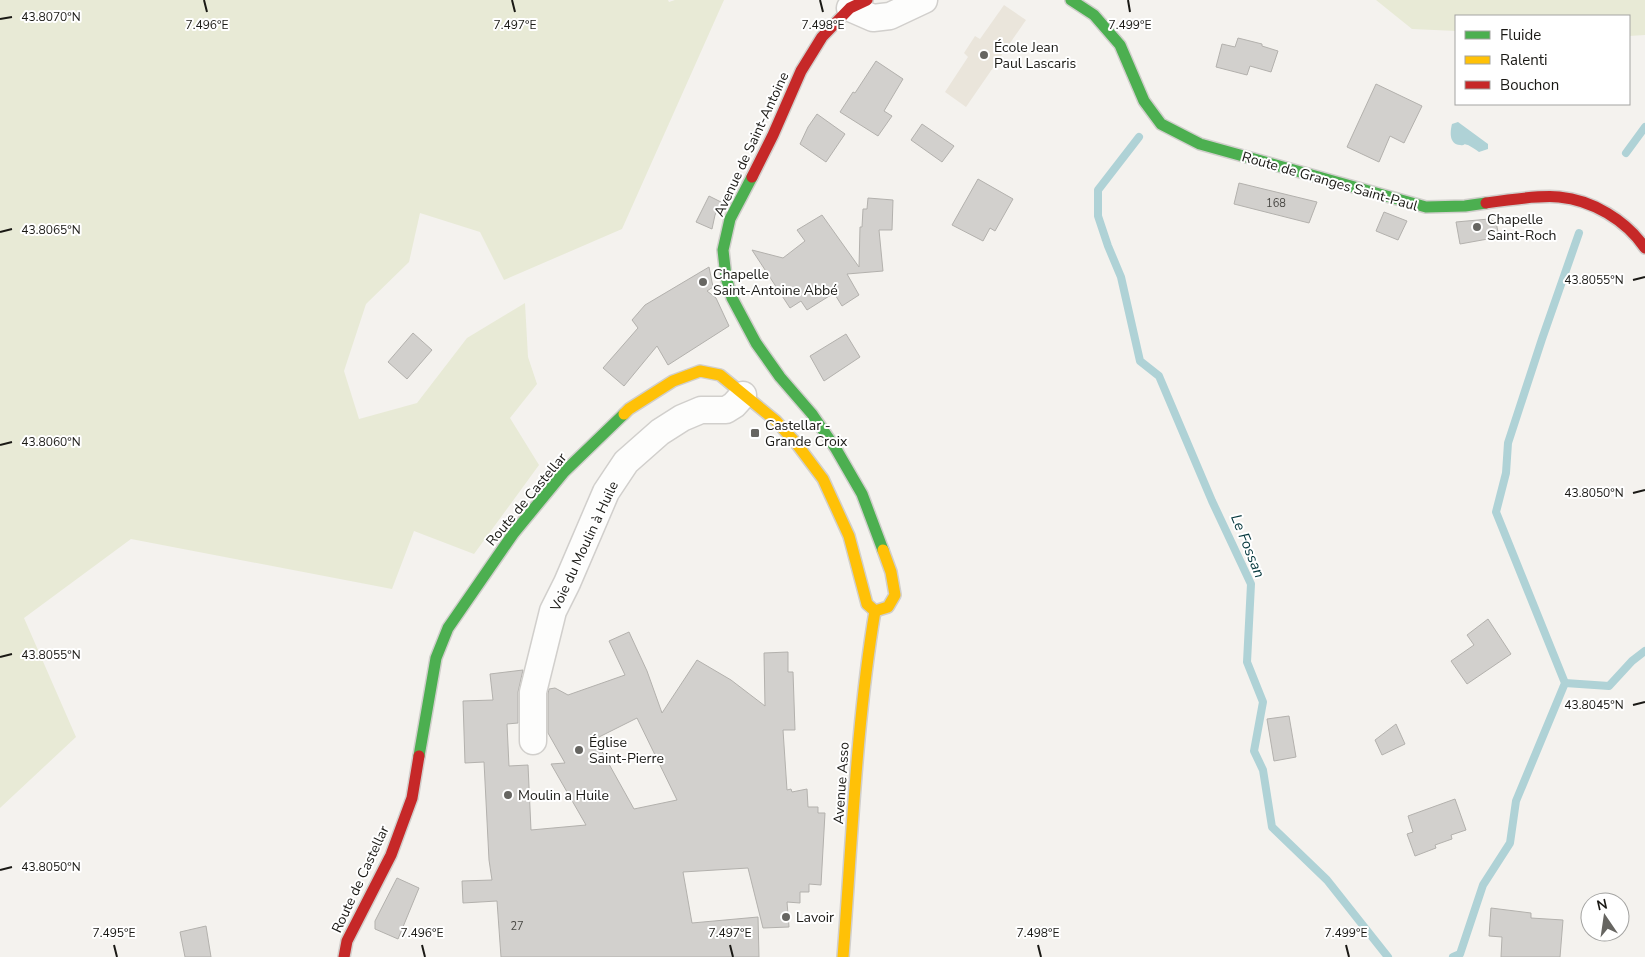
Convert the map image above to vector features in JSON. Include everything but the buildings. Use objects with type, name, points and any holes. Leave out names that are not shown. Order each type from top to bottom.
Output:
[{"type":"street","points":[[858,4],[873,18],[890,16],[924,0]]},
{"type":"street","name":"Route de Granges Saint-Paul","points":[[1071,0],[1094,15],[1120,45],[1144,101],[1161,124],[1200,144],[1426,207],[1465,206],[1510,200],[1558,198],[1590,204],[1618,220],[1645,248]]},
{"type":"street","name":"Avenue de Saint-Antoine","points":[[858,4],[822,38],[801,71],[772,135],[730,219],[723,250],[726,277],[732,298],[756,344],[780,377],[812,414],[862,494],[891,572],[895,594],[888,607],[875,611]]},
{"type":"street","name":"Route de Castellar","points":[[344,957],[347,941],[392,855],[412,798],[436,658],[448,628],[512,534],[564,472],[629,409],[673,381],[700,371],[720,375],[776,421],[796,443],[823,479],[849,536],[867,604],[875,611]]},
{"type":"street","name":"Voie du Moulin à Huile","points":[[533,740],[533,692],[553,611],[567,584],[606,492],[626,462],[660,432],[682,418],[701,410],[726,410],[734,405],[743,395]]},
{"type":"street","name":"Avenue Asso","points":[[843,957],[860,735],[875,611]]},
{"type":"shaded area","name":"École Jean Paul Lascaris","points":[[1004,5],[1026,20],[966,107],[945,92],[968,57],[964,53],[975,36],[980,39]]},
{"type":"green space","points":[[0,0],[668,0],[669,2],[675,0],[724,0],[622,229],[504,280],[480,232],[420,213],[409,262],[366,304],[344,371],[359,419],[417,403],[467,338],[525,303],[528,357],[537,384],[510,418],[539,465],[474,554],[414,531],[392,589],[131,539],[24,618],[76,737],[0,808]]},
{"type":"green space","points":[[1376,0],[1645,0],[1645,35],[1630,36],[1630,15],[1455,15],[1455,31],[1412,29]]},
{"type":"water","points":[[1458,122],[1488,144],[1488,149],[1479,152],[1468,145],[1456,144],[1451,137],[1451,127],[1452,124]]},
{"type":"waterway","points":[[1626,153],[1645,127]]},
{"type":"waterway","name":"Le Fossan","points":[[1139,137],[1098,190],[1098,216],[1121,277],[1140,361],[1159,376],[1212,501],[1251,584],[1247,662],[1263,702],[1254,751],[1263,770],[1272,827],[1327,880],[1388,957]]},
{"type":"waterway","points":[[1453,957],[1460,954],[1483,885],[1510,843],[1516,801],[1565,683],[1496,512],[1506,473],[1508,443],[1579,233]]},
{"type":"waterway","points":[[1565,683],[1609,686],[1632,661],[1645,651]]},
{"type":"traffic: fast","points":[[1071,0],[1094,15],[1120,45],[1144,101],[1161,124],[1200,144],[1426,207],[1465,206],[1486,203]]},
{"type":"traffic: fast","points":[[752,177],[730,219],[723,250],[726,277],[732,298],[756,343],[780,377],[812,414],[836,449],[862,494],[883,550]]},
{"type":"traffic: fast","points":[[419,756],[436,658],[448,628],[513,534],[564,472],[624,414]]},
{"type":"traffic: slow","points":[[624,414],[673,381],[700,371],[720,375],[776,421],[796,443],[823,479],[849,536],[867,604],[875,611]]},
{"type":"traffic: slow","points":[[875,611],[888,607],[895,595],[891,572],[883,550]]},
{"type":"traffic: slow","points":[[843,957],[859,740],[875,611]]},
{"type":"traffic: jam","points":[[752,177],[801,71],[822,37],[850,8],[867,0]]},
{"type":"traffic: jam","points":[[1486,203],[1542,197],[1559,197],[1584,202],[1618,220],[1645,248]]},
{"type":"traffic: jam","points":[[344,957],[347,941],[391,855],[412,798],[419,756]]},
{"type":"place","name":"École Jean Paul Lascaris","points":[[984,55]]},
{"type":"place","name":"Chapelle Saint-Roch","points":[[1477,227]]},
{"type":"place","name":"Chapelle Saint-Antoine Abbé","points":[[703,282]]},
{"type":"place","name":"Castellar - Grande Croix","points":[[755,433]]},
{"type":"place","name":"Église Saint-Pierre","points":[[579,750]]},
{"type":"place","name":"Moulin a Huile","points":[[508,795]]},
{"type":"place","name":"Lavoir","points":[[786,917]]}]
